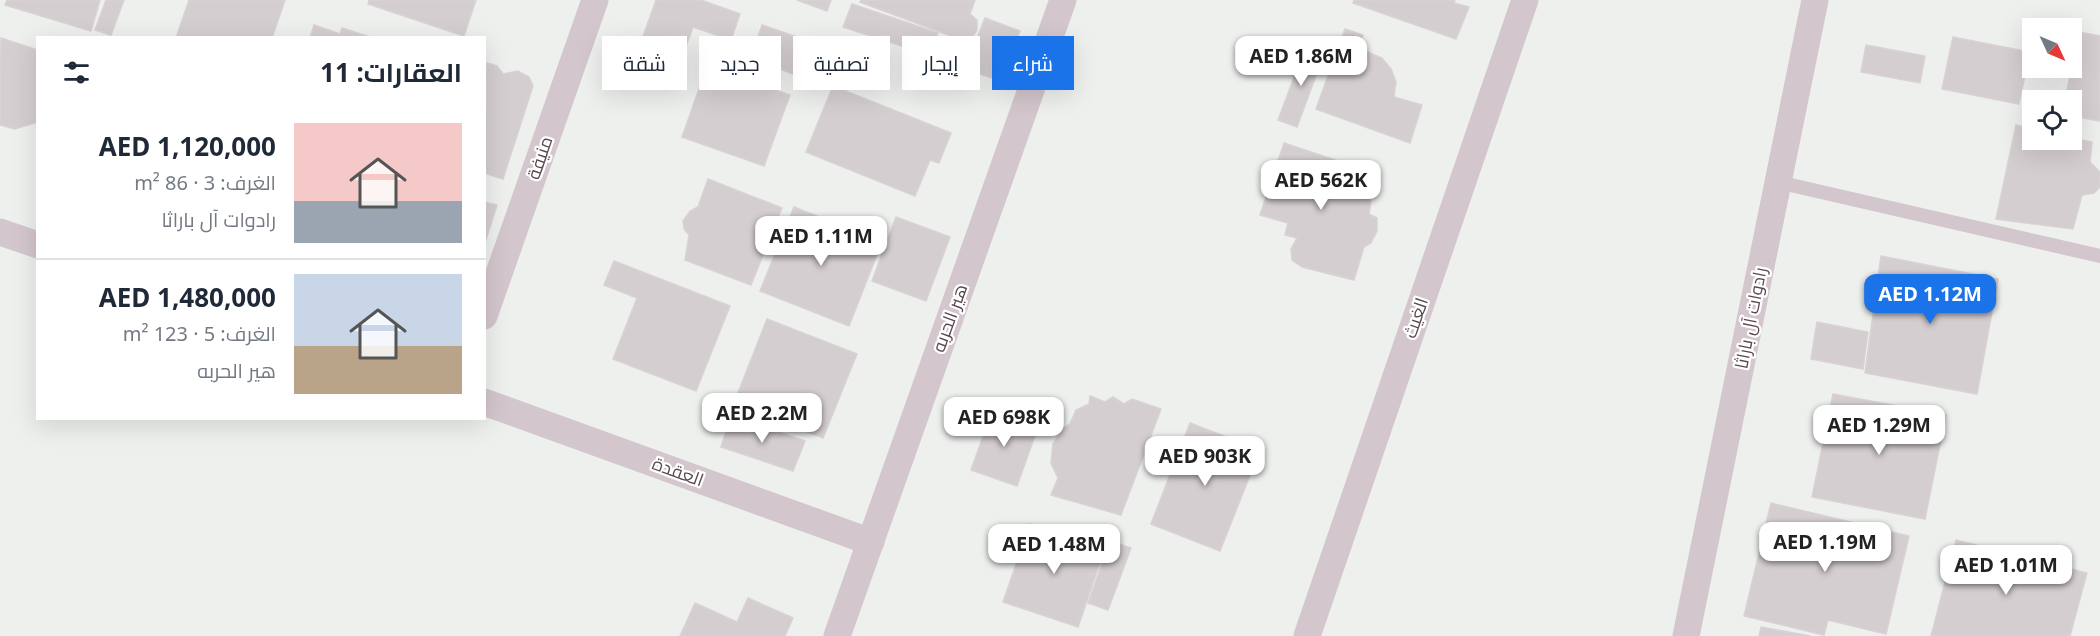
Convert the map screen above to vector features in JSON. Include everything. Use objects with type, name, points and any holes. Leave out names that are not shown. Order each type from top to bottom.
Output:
[{"type":"street","name":"منيفة","points":[[486,310],[595,0]]},
{"type":"street","name":"هير الحربه","points":[[837,636],[1063,0]]},
{"type":"street","name":"الغيث","points":[[1307,636],[1525,0]]},
{"type":"street","name":"رادوات آل باراثا","points":[[1686,636],[1815,0]]},
{"type":"street","points":[[0,232],[36,245]]},
{"type":"street","name":"العقدة","points":[[486,403],[871,542]]},
{"type":"lane","points":[[1778,182],[2100,256]]},
{"type":"building","points":[[7,0],[100,0],[91,31],[5,5]]},
{"type":"building","points":[[106,0],[124,0],[111,35],[95,30]]},
{"type":"building","points":[[189,0],[285,0],[273,36],[177,36]]},
{"type":"building","points":[[369,0],[476,0],[464,36],[368,4]]},
{"type":"building","points":[[656,0],[701,0],[740,14],[732,36],[719,36],[693,27],[687,44],[687,36],[643,36]]},
{"type":"building","points":[[797,0],[831,0],[827,11]]},
{"type":"building","points":[[861,0],[975,0],[970,14],[977,20],[977,30],[973,36],[951,36],[860,2]]},
{"type":"building","points":[[1354,0],[1455,0],[1454,3],[1469,7],[1456,39],[1353,3]]},
{"type":"building","points":[[852,4],[938,33],[937,36],[902,36],[902,46],[890,42],[890,36],[871,36],[843,27]]},
{"type":"building","points":[[985,18],[1020,31],[1018,36],[992,36],[992,78],[980,74],[980,36],[978,36]]},
{"type":"building","points":[[314,25],[340,34],[342,28],[367,36],[311,36]]},
{"type":"building","points":[[762,25],[794,36],[793,74],[781,69],[781,36],[758,36]]},
{"type":"building","points":[[1345,29],[1363,35],[1358,48],[1382,58],[1391,69],[1396,82],[1394,97],[1422,105],[1410,143],[1316,109]]},
{"type":"building","points":[[2082,33],[2100,36],[2100,121],[2082,118],[2082,90],[2067,90],[2070,78],[2082,78]]},
{"type":"building","points":[[1953,37],[2022,50],[2022,78],[2024,78],[2019,104],[1942,89]]},
{"type":"building","points":[[1,38],[36,49],[36,123],[15,129],[0,125]]},
{"type":"building","points":[[1866,45],[1925,56],[1920,83],[1861,72]]},
{"type":"building","points":[[1305,48],[1324,54],[1297,127],[1278,120]]},
{"type":"building","points":[[487,63],[497,66],[503,74],[518,71],[529,77],[533,86],[503,179],[486,174]]},
{"type":"building","points":[[699,89],[776,90],[790,95],[764,166],[682,137]]},
{"type":"building","points":[[831,90],[843,90],[951,133],[939,163],[930,160],[915,196],[806,152]]},
{"type":"building","points":[[2016,125],[2022,126],[2022,150],[2082,150],[2082,140],[2092,142],[2090,162],[2100,172],[2100,187],[2094,193],[2082,195],[2073,229],[1996,219]]},
{"type":"building","points":[[1284,143],[1359,168],[1356,183],[1366,191],[1371,201],[1369,214],[1377,218],[1377,231],[1371,243],[1364,247],[1354,280],[1302,267],[1292,260],[1291,249],[1297,238],[1285,235],[1288,223],[1260,215]]},
{"type":"building","points":[[708,179],[782,208],[751,285],[685,260],[689,235],[684,229],[683,221],[690,211],[698,207]]},
{"type":"building","points":[[486,202],[497,205],[486,240]]},
{"type":"building","points":[[794,207],[882,242],[849,326],[760,291]]},
{"type":"building","points":[[896,217],[950,237],[926,301],[872,281]]},
{"type":"building","points":[[1881,256],[1998,279],[1977,394],[1865,373]]},
{"type":"building","points":[[614,261],[730,306],[696,391],[613,359],[637,298],[604,285]]},
{"type":"building","points":[[767,319],[857,354],[823,438],[734,403]]},
{"type":"building","points":[[1817,322],[1868,332],[1863,369],[1811,359]]},
{"type":"building","points":[[1833,394],[1946,415],[1925,519],[1812,497]]},
{"type":"building","points":[[1090,396],[1105,402],[1113,397],[1124,404],[1132,399],[1161,409],[1121,515],[1051,495],[1058,478],[1051,463],[1053,444],[1062,429],[1070,424],[1076,410],[1089,404]]},
{"type":"building","points":[[993,408],[1025,419],[1022,428],[1036,433],[1017,486],[971,470]]},
{"type":"building","points":[[731,416],[805,441],[793,471],[721,447]]},
{"type":"building","points":[[1190,423],[1260,450],[1220,551],[1151,524]]},
{"type":"building","points":[[1771,503],[1909,536],[1886,634],[1828,620],[1824,635],[1744,616]]},
{"type":"building","points":[[1030,524],[1105,548],[1078,627],[1003,602]]},
{"type":"building","points":[[1956,540],[2087,573],[2070,636],[1931,636]]},
{"type":"building","points":[[1110,541],[1131,548],[1108,610],[1088,603]]},
{"type":"building","points":[[748,598],[793,618],[785,636],[680,636],[695,603],[737,622]]},
{"type":"building","points":[[1761,627],[1810,636],[1759,636]]}]
